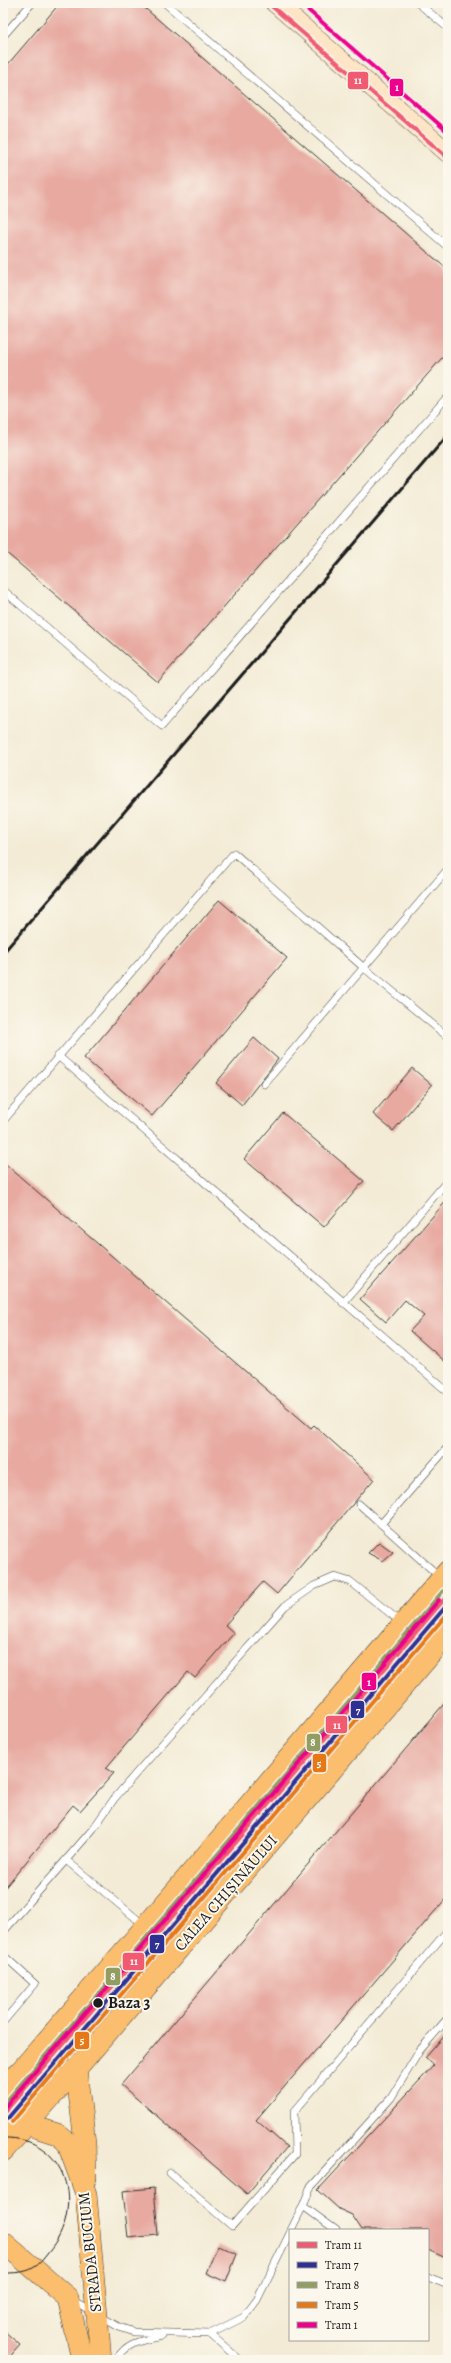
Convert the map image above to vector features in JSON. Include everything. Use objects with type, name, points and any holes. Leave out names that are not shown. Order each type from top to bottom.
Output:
[{"type":"main road","points":[[275,3],[448,153]]},
{"type":"main road","points":[[3,2090],[146,1926],[445,1575]]},
{"type":"main road","name":"CALEA CHIȘINĂULUI","points":[[3,2151],[448,1634]]},
{"type":"main road","points":[[76,2068],[85,2143],[86,2194]]},
{"type":"main road","name":"STRADA BUCIUM","points":[[3,2124],[26,2124],[58,2134],[67,2142],[86,2194],[101,2360]]},
{"type":"main road","name":"STRADA BUCIUM","points":[[3,2242],[68,2298],[82,2360]]},
{"type":"lane","points":[[3,36],[32,3]]},
{"type":"lane","points":[[165,3],[448,247]]},
{"type":"lane","points":[[418,3],[448,28]]},
{"type":"lane","points":[[3,590],[162,726],[448,396]]},
{"type":"lane","points":[[3,1121],[234,852],[363,967],[448,1037]]},
{"type":"lane","points":[[264,1084],[448,869]]},
{"type":"lane","points":[[58,1056],[448,1392]]},
{"type":"lane","points":[[343,1303],[448,1180]]},
{"type":"lane","points":[[381,1524],[448,1447]]},
{"type":"lane","points":[[359,1504],[381,1524],[445,1575]]},
{"type":"lane","points":[[3,1932],[93,1829],[114,1799],[138,1771],[285,1606],[314,1586],[335,1577],[351,1582],[403,1624]]},
{"type":"lane","points":[[66,1860],[146,1926]]},
{"type":"lane","points":[[170,2173],[232,2226],[295,2154],[294,2112],[448,1930]]},
{"type":"lane","points":[[3,1955],[35,1984],[3,2022]]},
{"type":"lane","points":[[292,2229],[310,2188],[391,2098],[420,2050],[448,2018]]},
{"type":"lane","points":[[303,2206],[335,2229]]},
{"type":"lane","points":[[68,2298],[97,2313],[118,2328],[134,2332],[210,2334],[244,2317],[248,2312],[257,2300],[289,2235]]},
{"type":"lane","points":[[429,2277],[448,2285]]},
{"type":"lane","points":[[116,2360],[124,2348],[133,2343],[168,2334]]},
{"type":"lane","points":[[210,2334],[240,2360]]},
{"type":"building","points":[[60,3],[139,3],[448,270],[448,351],[158,682],[3,550],[3,70]]},
{"type":"building","points":[[219,900],[287,958],[152,1116],[84,1058]]},
{"type":"building","points":[[254,1038],[278,1059],[242,1105],[216,1083]]},
{"type":"building","points":[[412,1068],[432,1085],[393,1131],[373,1114]]},
{"type":"building","points":[[283,1113],[364,1181],[324,1227],[244,1159]]},
{"type":"building","points":[[3,1162],[311,1428],[314,1425],[374,1479],[277,1594],[263,1582],[225,1625],[234,1633],[195,1678],[188,1672],[106,1768],[114,1773],[80,1811],[73,1805],[3,1890]]},
{"type":"building","points":[[448,1199],[448,1364],[410,1331],[424,1316],[405,1300],[386,1322],[360,1299]]},
{"type":"building","points":[[379,1542],[393,1552],[383,1561],[368,1553]]},
{"type":"building","points":[[448,1699],[448,1896],[256,2120],[287,2147],[247,2194],[121,2085]]},
{"type":"building","points":[[448,2032],[448,2259],[429,2250],[429,2229],[361,2229],[352,2215],[339,2209],[318,2190],[434,2065],[425,2058]]},
{"type":"building","points":[[154,2188],[158,2235],[128,2238],[123,2191]]},
{"type":"building","points":[[218,2245],[237,2254],[226,2282],[206,2273]]},
{"type":"building","points":[[3,2330],[20,2345],[7,2360],[3,2360]]},
{"type":"tram line","name":"11","points":[[268,3],[448,158]]},
{"type":"tram line","name":"1","points":[[300,3],[448,132]]},
{"type":"tram line","name":"8","points":[[3,2105],[443,1591]]},
{"type":"tram line","name":"11","points":[[3,2114],[448,1595]]},
{"type":"tram line","name":"1","points":[[3,2109],[439,1600]]},
{"type":"tram line","name":"7","points":[[8,2118],[448,1604]]},
{"type":"tram line","name":"5","points":[[12,2122],[448,1613]]},
{"type":"tram line","points":[[3,2138],[25,2141],[43,2149],[56,2162],[64,2178],[68,2197],[66,2216],[60,2235],[43,2259],[30,2270],[3,2273]]},
{"type":"railway","points":[[3,953],[448,435]]},
{"type":"place","name":"Baza 3","points":[[98,2003]]}]
